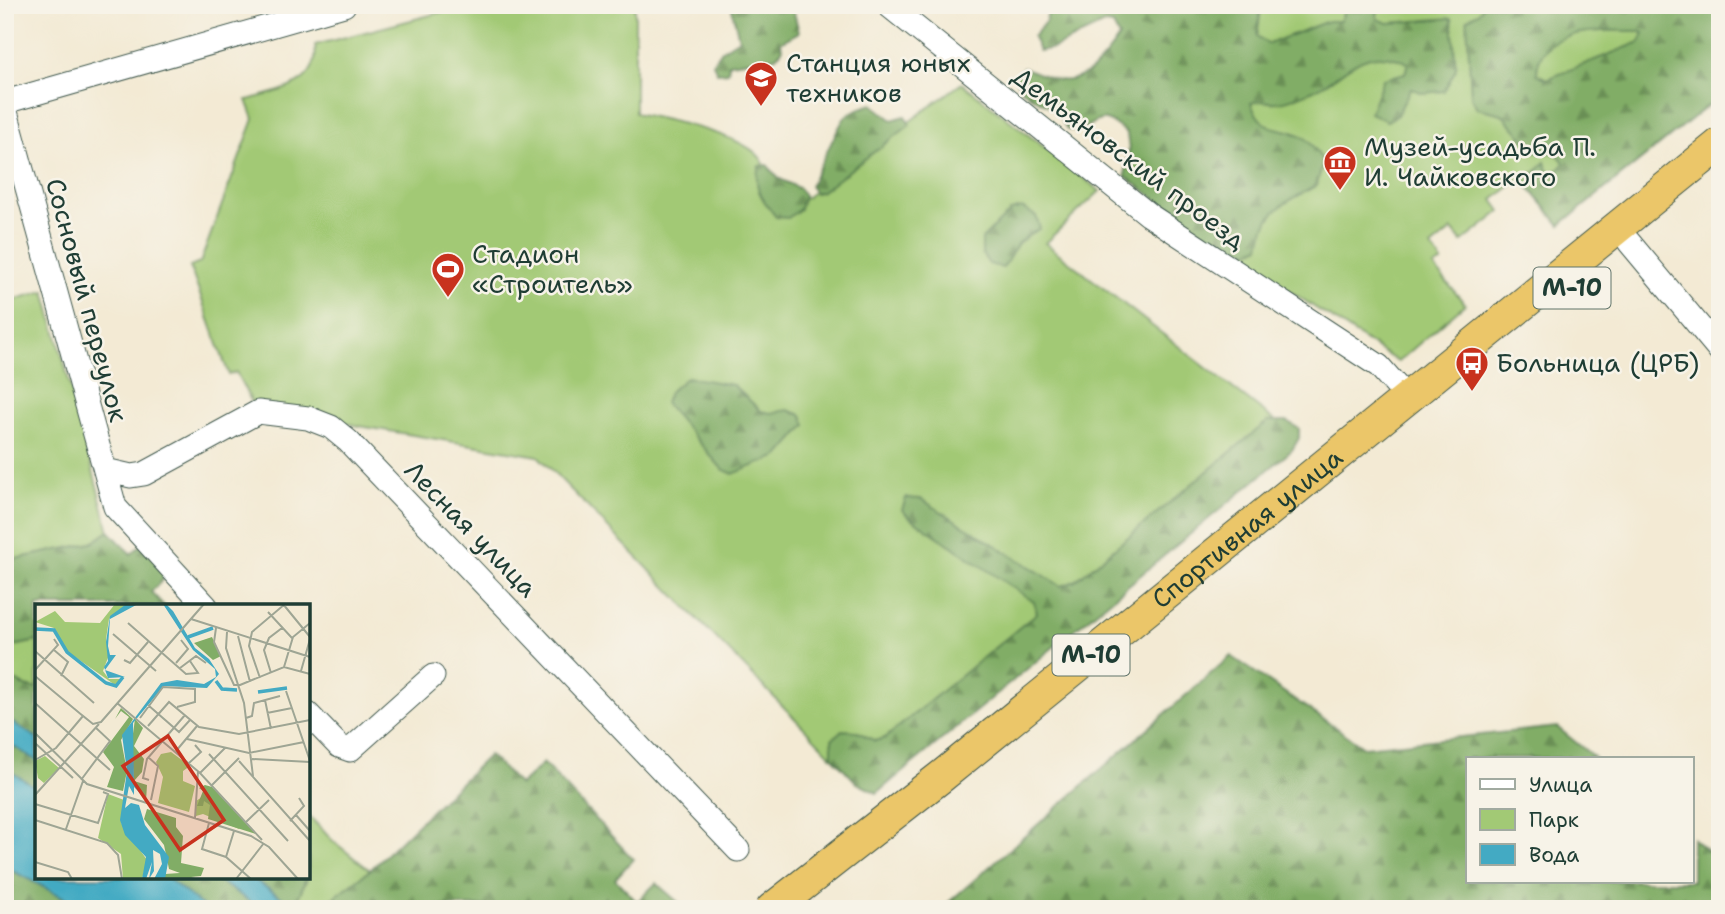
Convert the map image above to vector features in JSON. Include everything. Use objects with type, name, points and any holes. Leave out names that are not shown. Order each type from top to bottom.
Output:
[{"type":"highway","name":"Спортивная улица","points":[[772,909],[942,776],[1720,144]]},
{"type":"highway","name":"Спортивная улица","points":[[802,909],[986,764],[1720,168]]},
{"type":"street","points":[[5,102],[282,13],[344,5]]},
{"type":"street","name":"Демьяновский проезд","points":[[888,5],[1149,215],[1379,366],[1407,398]]},
{"type":"street","name":"Сосновый переулок","points":[[5,108],[115,508],[204,604]]},
{"type":"street","points":[[1629,242],[1720,351]]},
{"type":"street","name":"Лесная улица","points":[[105,470],[131,476],[144,474],[258,412],[308,418],[331,427],[348,441],[738,850]]},
{"type":"street","points":[[310,716],[339,746],[350,750],[433,676]]},
{"type":"green space","points":[[469,5],[635,5],[635,113],[722,135],[752,150],[768,172],[781,216],[962,83],[1100,191],[1045,243],[1279,424],[853,778],[538,456],[359,426],[252,403],[236,372],[229,375],[190,267],[200,263],[254,119],[247,100],[284,89],[304,78],[315,59],[315,45]]},
{"type":"green space","points":[[731,5],[792,5],[799,32],[781,42],[782,50],[776,57],[729,63],[728,72],[717,73],[713,63],[722,50],[739,39]]},
{"type":"green space","points":[[1049,5],[1270,5],[1261,9],[1257,36],[1268,44],[1328,21],[1340,21],[1347,5],[1378,5],[1377,19],[1388,23],[1452,18],[1456,69],[1444,91],[1423,93],[1411,88],[1397,115],[1387,121],[1370,113],[1383,79],[1405,73],[1408,63],[1391,57],[1364,59],[1318,88],[1291,99],[1251,103],[1262,121],[1305,138],[1323,161],[1317,185],[1287,202],[1273,214],[1267,222],[1260,246],[1250,251],[1221,248],[1125,176],[1129,150],[1127,134],[1116,125],[1102,120],[1086,127],[1067,130],[1054,109],[1029,95],[1020,86],[1015,75],[1023,68],[1059,80],[1078,78],[1094,68],[1119,37],[1113,25],[1104,24],[1054,48],[1039,51],[1033,37],[1046,21]]},
{"type":"green space","name":"Музей-усадьба П. И. Чайковского","points":[[1177,5],[1720,5],[1720,96],[1560,225],[1521,178],[1493,200],[1501,211],[1462,242],[1452,230],[1431,247],[1442,262],[1434,267],[1465,304],[1398,362],[1177,217]]},
{"type":"green space","points":[[1484,5],[1720,5],[1720,96],[1560,225],[1521,178],[1536,172],[1545,162],[1547,169],[1553,172],[1560,169],[1564,163],[1561,158],[1555,154],[1536,152],[1502,114],[1477,108],[1471,97],[1467,19],[1478,13]],"holes":[[[1591,32],[1644,33],[1640,42],[1547,79],[1537,74],[1540,58],[1548,47],[1560,39]]]},
{"type":"green space","points":[[872,104],[892,120],[905,116],[910,125],[822,191],[815,193],[810,186],[844,119],[852,112]]},
{"type":"green space","points":[[767,165],[778,178],[800,189],[804,196],[800,209],[788,218],[776,217],[760,193],[757,181],[759,166]]},
{"type":"green space","points":[[1022,208],[1036,216],[1040,228],[1018,243],[1003,268],[989,264],[982,254],[982,239],[1011,211]]},
{"type":"green space","points":[[45,291],[109,531],[92,543],[5,561],[5,302]]},
{"type":"green space","points":[[687,377],[733,385],[761,411],[771,413],[788,410],[802,415],[806,425],[779,456],[733,474],[722,469],[665,403],[669,392]]},
{"type":"green space","points":[[1268,421],[1287,421],[1299,429],[1299,438],[1292,450],[877,793],[857,783],[832,756],[832,739],[842,730],[856,731],[875,741],[885,738],[1037,613],[1034,602],[909,517],[902,510],[906,498],[921,499],[1061,586],[1075,581]]},
{"type":"green space","points":[[109,531],[131,554],[141,545],[168,574],[151,592],[162,604],[35,604],[35,641],[5,648],[5,561],[92,543]]},
{"type":"green space","points":[[35,641],[35,688],[22,685],[5,674],[5,648]]},
{"type":"green space","points":[[1231,656],[1364,747],[1557,727],[1594,757],[1466,757],[1466,883],[1694,883],[1694,840],[1720,862],[1720,909],[941,909]]},
{"type":"green space","points":[[5,674],[22,685],[35,688],[35,737],[5,718]]},
{"type":"green space","points":[[5,741],[35,760],[35,787],[5,768]]},
{"type":"green space","points":[[489,755],[520,785],[543,763],[633,859],[615,879],[637,902],[656,883],[686,909],[586,909],[582,904],[568,902],[556,909],[472,906],[319,909],[370,870]]},
{"type":"green space","points":[[310,817],[334,842],[370,870],[319,909],[308,909],[297,899],[307,879],[310,879]]},
{"type":"green space","points":[[5,867],[86,909],[5,909]]},
{"type":"green space","points":[[168,879],[216,879],[261,909],[206,909]]},
{"type":"green space","points":[[254,879],[305,879],[298,899],[308,909],[299,909]]},
{"type":"water","points":[[5,718],[35,737],[35,760],[5,741]]},
{"type":"water","points":[[5,768],[35,787],[35,879],[168,879],[206,909],[86,909],[5,867]]},
{"type":"water","points":[[216,879],[253,879],[299,909],[261,909]]},
{"type":"place","name":"Станция юных техников","points":[[761,108]]},
{"type":"place","name":"Музей-усадьба П. И. Чайковского","points":[[1340,192]]},
{"type":"place","name":"Стадион «Строитель»","points":[[448,299]]},
{"type":"place","name":"Больница (ЦРБ)","points":[[1472,393]]}]
